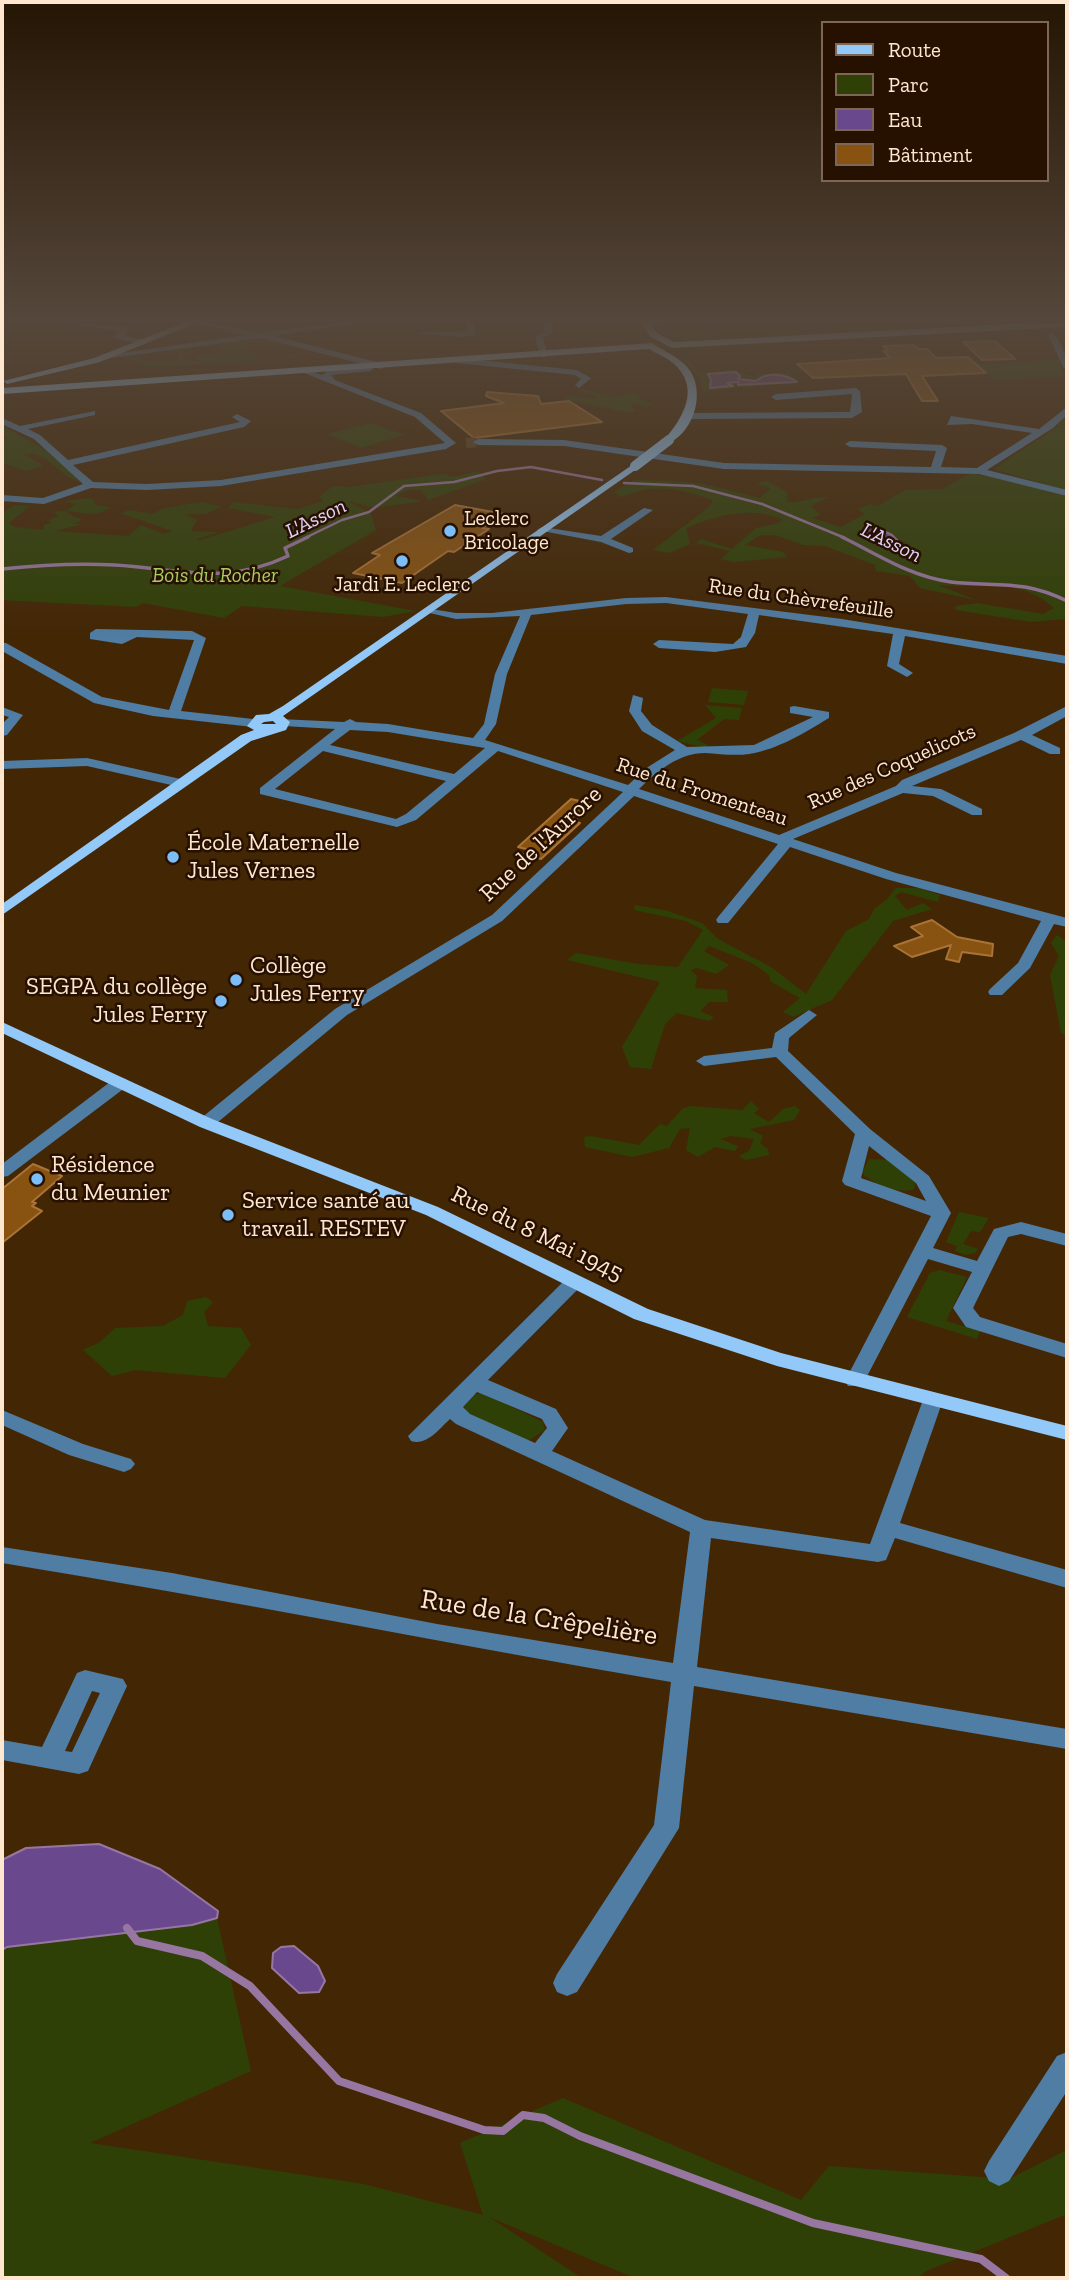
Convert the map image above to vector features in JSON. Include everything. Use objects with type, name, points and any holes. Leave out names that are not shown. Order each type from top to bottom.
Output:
[{"type":"main road","points":[[2,911],[180,783],[635,466],[669,440],[680,427]]},
{"type":"main road","name":"Rue du 8 Mai 1945","points":[[2,1027],[205,1123],[432,1211],[573,1283],[641,1314],[692,1333],[855,1381],[1067,1433]]},
{"type":"street","points":[[67,463],[230,427]]},
{"type":"street","points":[[2,498],[44,501],[90,485],[147,487],[221,483],[455,444],[434,427]]},
{"type":"street","points":[[1008,427],[1041,432]]},
{"type":"street","points":[[979,471],[1046,427]]},
{"type":"street","points":[[22,428],[90,485]]},
{"type":"street","points":[[478,442],[564,443],[724,466],[979,471],[1067,493]]},
{"type":"street","points":[[850,444],[942,448],[935,470]]},
{"type":"street","points":[[603,539],[648,510]]},
{"type":"street","points":[[541,530],[603,539],[629,550]]},
{"type":"street","name":"Rue du Chèvrefeuille","points":[[429,610],[474,617],[658,599],[900,631],[1067,660]]},
{"type":"street","points":[[477,742],[490,724],[501,674],[527,612]]},
{"type":"street","points":[[659,644],[710,648],[739,646],[744,642],[754,612]]},
{"type":"street","points":[[900,631],[892,666],[906,673]]},
{"type":"street","points":[[133,635],[192,635],[200,638],[174,714]]},
{"type":"street","name":"Rue du Fromenteau","points":[[2,646],[99,700],[135,709],[268,723],[350,723],[496,746],[953,895],[1067,923]]},
{"type":"street","points":[[637,698],[635,711],[647,729],[685,751],[724,752],[757,748],[792,735],[825,715],[794,710]]},
{"type":"street","points":[[2,711],[17,715],[2,732]]},
{"type":"street","name":"Rue des Coquelicots","points":[[784,840],[901,789],[907,783],[967,756],[1064,717]]},
{"type":"street","points":[[350,723],[265,791],[397,823],[407,821],[496,746]]},
{"type":"street","points":[[1022,735],[1055,751]]},
{"type":"street","points":[[321,747],[456,779]]},
{"type":"street","name":"Rue de l'Aurore","points":[[205,1123],[341,1012],[498,918],[627,796],[630,790],[685,751]]},
{"type":"street","points":[[2,765],[88,762],[180,783]]},
{"type":"street","points":[[901,789],[936,792],[977,813]]},
{"type":"street","points":[[723,920],[784,840]]},
{"type":"street","points":[[996,992],[1026,965],[1049,919]]},
{"type":"street","points":[[809,1015],[781,1036],[780,1052],[864,1133],[923,1180],[942,1213]]},
{"type":"street","points":[[704,1061],[780,1052]]},
{"type":"street","points":[[2,1172],[120,1083]]},
{"type":"street","points":[[864,1133],[851,1181],[942,1213]]},
{"type":"street","points":[[855,1381],[942,1213]]},
{"type":"street","points":[[1067,1240],[1021,1228],[1001,1233],[963,1308],[973,1322],[1067,1351]]},
{"type":"street","points":[[923,1251],[982,1269]]},
{"type":"street","points":[[418,1436],[573,1283]]},
{"type":"street","points":[[473,1382],[549,1414],[558,1428],[539,1454]]},
{"type":"street","points":[[450,1407],[463,1419],[701,1528],[878,1554],[933,1400]]},
{"type":"street","points":[[2,1417],[76,1450],[124,1464]]},
{"type":"street","points":[[887,1527],[1067,1579]]},
{"type":"street","points":[[567,1983],[666,1828],[682,1672],[701,1528]]},
{"type":"street","name":"Rue de la Crêpelière","points":[[2,1555],[172,1582],[437,1633],[682,1672],[1067,1739]]},
{"type":"street","points":[[2,1750],[49,1759]]},
{"type":"street","points":[[999,2171],[1067,2066]]},
{"type":"green space","points":[[2,427],[6,427],[45,450],[81,482],[67,476],[40,456],[32,454],[24,454],[44,466],[26,471],[2,463],[2,439],[8,438],[2,434]]},
{"type":"green space","points":[[353,427],[383,427],[404,435],[361,448],[327,434]]},
{"type":"green space","points":[[1056,427],[1067,427],[1067,491],[994,469]]},
{"type":"green space","name":"Bois du Rocher","points":[[477,471],[486,479],[428,500],[422,490],[408,490],[395,496],[423,501],[373,508],[349,501],[371,514],[376,530],[280,586],[416,611],[383,617],[242,606],[224,618],[143,603],[136,607],[2,600],[2,514],[14,505],[30,506],[9,523],[15,527],[44,530],[44,525],[51,523],[48,520],[59,516],[53,512],[68,510],[76,504],[64,501],[92,498],[96,505],[110,507],[93,514],[63,511],[82,520],[74,524],[83,524],[55,531],[128,536],[141,525],[164,534],[172,531],[120,513],[130,510],[153,514],[164,508],[203,502],[221,507],[206,514],[185,514],[197,520],[191,531],[220,532],[197,539],[200,540],[275,517],[228,508],[233,502],[298,509],[323,501],[319,497],[333,486],[349,487],[442,474],[454,477]]},
{"type":"green space","points":[[971,473],[1067,493],[1067,619],[1031,622],[956,610],[955,606],[977,603],[1043,614],[1054,608],[1026,591],[1013,588],[938,585],[976,600],[920,588],[910,576],[876,571],[875,565],[825,546],[803,545],[775,535],[760,535],[745,545],[783,552],[787,557],[734,562],[721,559],[730,551],[696,543],[701,539],[732,549],[756,528],[779,523],[782,519],[758,513],[721,516],[697,523],[686,528],[690,544],[669,553],[653,550],[710,506],[713,500],[689,492],[667,489],[645,490],[621,497],[614,492],[634,480],[674,481],[705,484],[760,498],[771,488],[756,483],[767,481],[787,492],[787,502],[828,497],[811,506],[821,515],[812,518],[841,527],[864,514],[858,509],[870,504],[878,506],[905,490],[942,489]],"holes":[[[867,521],[908,544],[908,549],[878,547],[863,537],[861,530],[872,525]]]},
{"type":"green space","points":[[712,688],[748,691],[744,705],[708,702]]},
{"type":"green space","points":[[705,705],[742,708],[739,720],[724,719],[697,740],[708,745],[707,748],[677,741],[716,718]]},
{"type":"green space","points":[[896,888],[919,888],[940,895],[938,902],[901,892],[895,896],[907,910],[923,903],[932,909],[893,921],[832,1000],[793,1017],[783,1012],[800,998],[771,982],[769,975],[752,963],[709,946],[704,951],[729,965],[716,974],[697,968],[691,970],[697,976],[695,988],[727,990],[728,1002],[709,1002],[700,1011],[714,1017],[709,1021],[677,1013],[665,1024],[651,1069],[630,1067],[622,1047],[660,982],[567,960],[576,953],[638,964],[678,967],[703,930],[686,921],[634,910],[635,905],[668,911],[702,923],[718,939],[771,967],[806,994],[846,931],[869,919],[874,909]]},
{"type":"green space","points":[[1057,935],[1067,942],[1067,1036],[1061,1033],[1050,975],[1059,956],[1051,943]]},
{"type":"green space","points":[[751,1101],[759,1109],[754,1113],[769,1122],[783,1109],[795,1106],[800,1110],[794,1120],[750,1129],[763,1136],[760,1143],[768,1149],[769,1155],[745,1160],[739,1156],[749,1151],[754,1139],[731,1136],[720,1139],[738,1146],[735,1151],[715,1147],[698,1157],[686,1150],[690,1128],[680,1129],[669,1148],[632,1157],[585,1147],[584,1137],[591,1136],[639,1145],[660,1124],[667,1126],[682,1109],[690,1106],[742,1110]]},
{"type":"green space","points":[[869,1159],[891,1160],[916,1180],[914,1189],[893,1190],[874,1182],[862,1173]]},
{"type":"green space","points":[[959,1212],[989,1218],[980,1232],[971,1231],[963,1244],[978,1249],[975,1253],[965,1255],[955,1251],[957,1246],[946,1242]]},
{"type":"green space","points":[[939,1270],[967,1277],[946,1321],[980,1331],[977,1339],[907,1317],[930,1273]]},
{"type":"green space","points":[[206,1297],[213,1302],[204,1312],[208,1326],[241,1328],[251,1345],[225,1378],[135,1370],[112,1376],[83,1350],[100,1342],[115,1328],[163,1326],[183,1315],[187,1301]]},
{"type":"green space","points":[[483,1393],[543,1422],[545,1430],[528,1441],[467,1413],[463,1404],[473,1395]]},
{"type":"green space","points":[[217,1918],[251,2071],[90,2143],[364,2184],[483,2215],[460,2143],[563,2098],[801,2200],[829,2166],[1009,2179],[1067,2150],[1067,2214],[924,2272],[920,2278],[635,2278],[489,2217],[582,2278],[2,2278],[2,1950],[7,1947],[192,1925]]},
{"type":"water","points":[[873,526],[892,535],[905,548],[893,549],[875,544],[863,530]]},
{"type":"water","points":[[99,1844],[160,1869],[218,1911],[217,1918],[192,1925],[7,1947],[2,1950],[2,1860],[26,1848]]},
{"type":"water","points":[[294,1946],[318,1966],[325,1981],[319,1992],[299,1993],[272,1968],[273,1953],[281,1947]]},
{"type":"building","points":[[461,427],[559,427],[474,438]]},
{"type":"building","name":"Leclerc Bricolage","points":[[455,505],[504,514],[482,528],[489,529],[454,552],[448,551],[402,583],[353,573],[380,555],[372,553]]},
{"type":"building","points":[[571,799],[593,804],[574,821],[580,823],[541,859],[524,854],[530,850],[518,847]]},
{"type":"building","points":[[932,920],[957,937],[993,944],[992,956],[962,952],[959,962],[946,959],[951,945],[912,957],[894,946],[923,936],[911,927]]},
{"type":"building","points":[[33,1164],[62,1176],[32,1202],[36,1203],[32,1206],[42,1211],[2,1243],[2,1189]]},
{"type":"waterway","name":"L'Asson","points":[[305,538],[342,520],[369,512],[404,486],[454,482],[497,471],[531,467],[602,480]]},
{"type":"waterway","name":"L'Asson","points":[[624,483],[693,486],[762,504],[845,538]]},
{"type":"waterway","name":"L'Asson","points":[[2,569],[101,564],[202,573],[244,571],[288,556],[285,548],[308,537]]},
{"type":"waterway","name":"L'Asson","points":[[842,537],[895,564],[936,579],[1036,589],[1067,601]]},
{"type":"waterway","points":[[127,1928],[137,1941],[202,1956],[250,1986],[339,2081],[484,2130],[503,2131],[523,2115],[544,2118],[580,2136],[813,2223],[981,2259],[1006,2278]]},
{"type":"tunnel","points":[[466,443],[478,442]]},
{"type":"place","name":"Leclerc Bricolage","points":[[450,531]]},
{"type":"place","name":"Jardi E. Leclerc","points":[[402,561]]},
{"type":"place","name":"École Maternelle Jules Vernes","points":[[173,857]]},
{"type":"place","name":"Collège Jules Ferry","points":[[236,980]]},
{"type":"place","name":"SEGPA du collège Jules Ferry","points":[[221,1001]]},
{"type":"place","name":"Résidence du Meunier","points":[[37,1179]]},
{"type":"place","name":"Service santé au travail. RESTEV","points":[[228,1215]]}]
